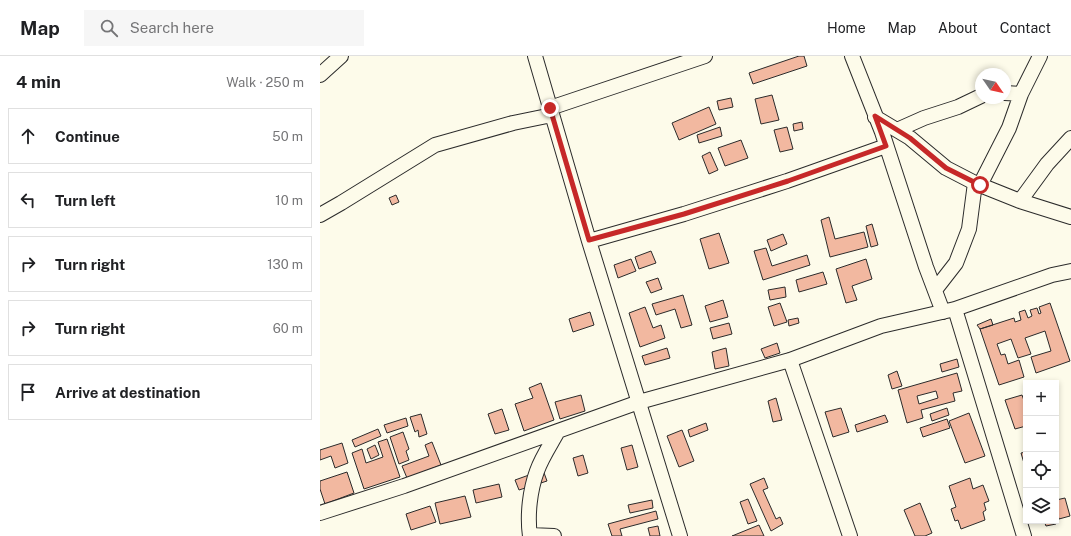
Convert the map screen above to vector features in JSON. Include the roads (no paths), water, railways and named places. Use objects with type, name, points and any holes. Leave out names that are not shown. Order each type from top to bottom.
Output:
[{"type":"street","points":[[320,76],[341,56]]},
{"type":"street","points":[[535,56],[589,240],[680,536]]},
{"type":"street","points":[[320,215],[435,145],[551,111],[703,56]]},
{"type":"street","points":[[852,56],[886,146],[935,290],[949,310],[1024,536]]},
{"type":"street","points":[[935,290],[956,263],[969,229],[978,184],[1009,128],[1021,94],[1040,56]]},
{"type":"street","points":[[1011,93],[1021,94]]},
{"type":"street","points":[[897,130],[924,118],[958,107],[975,99]]},
{"type":"street","points":[[875,116],[910,138],[946,168],[978,184],[1020,201],[1071,217]]},
{"type":"street","points":[[1020,201],[1047,164],[1071,138]]},
{"type":"street","points":[[589,240],[692,212],[788,181],[886,146]]},
{"type":"street","points":[[320,513],[404,486],[638,402],[790,360],[881,326],[949,310],[1052,275],[1071,271]]},
{"type":"street","points":[[790,360],[850,536]]},
{"type":"street","points":[[554,536],[530,535],[529,526],[531,498],[537,471],[558,431]]}]
